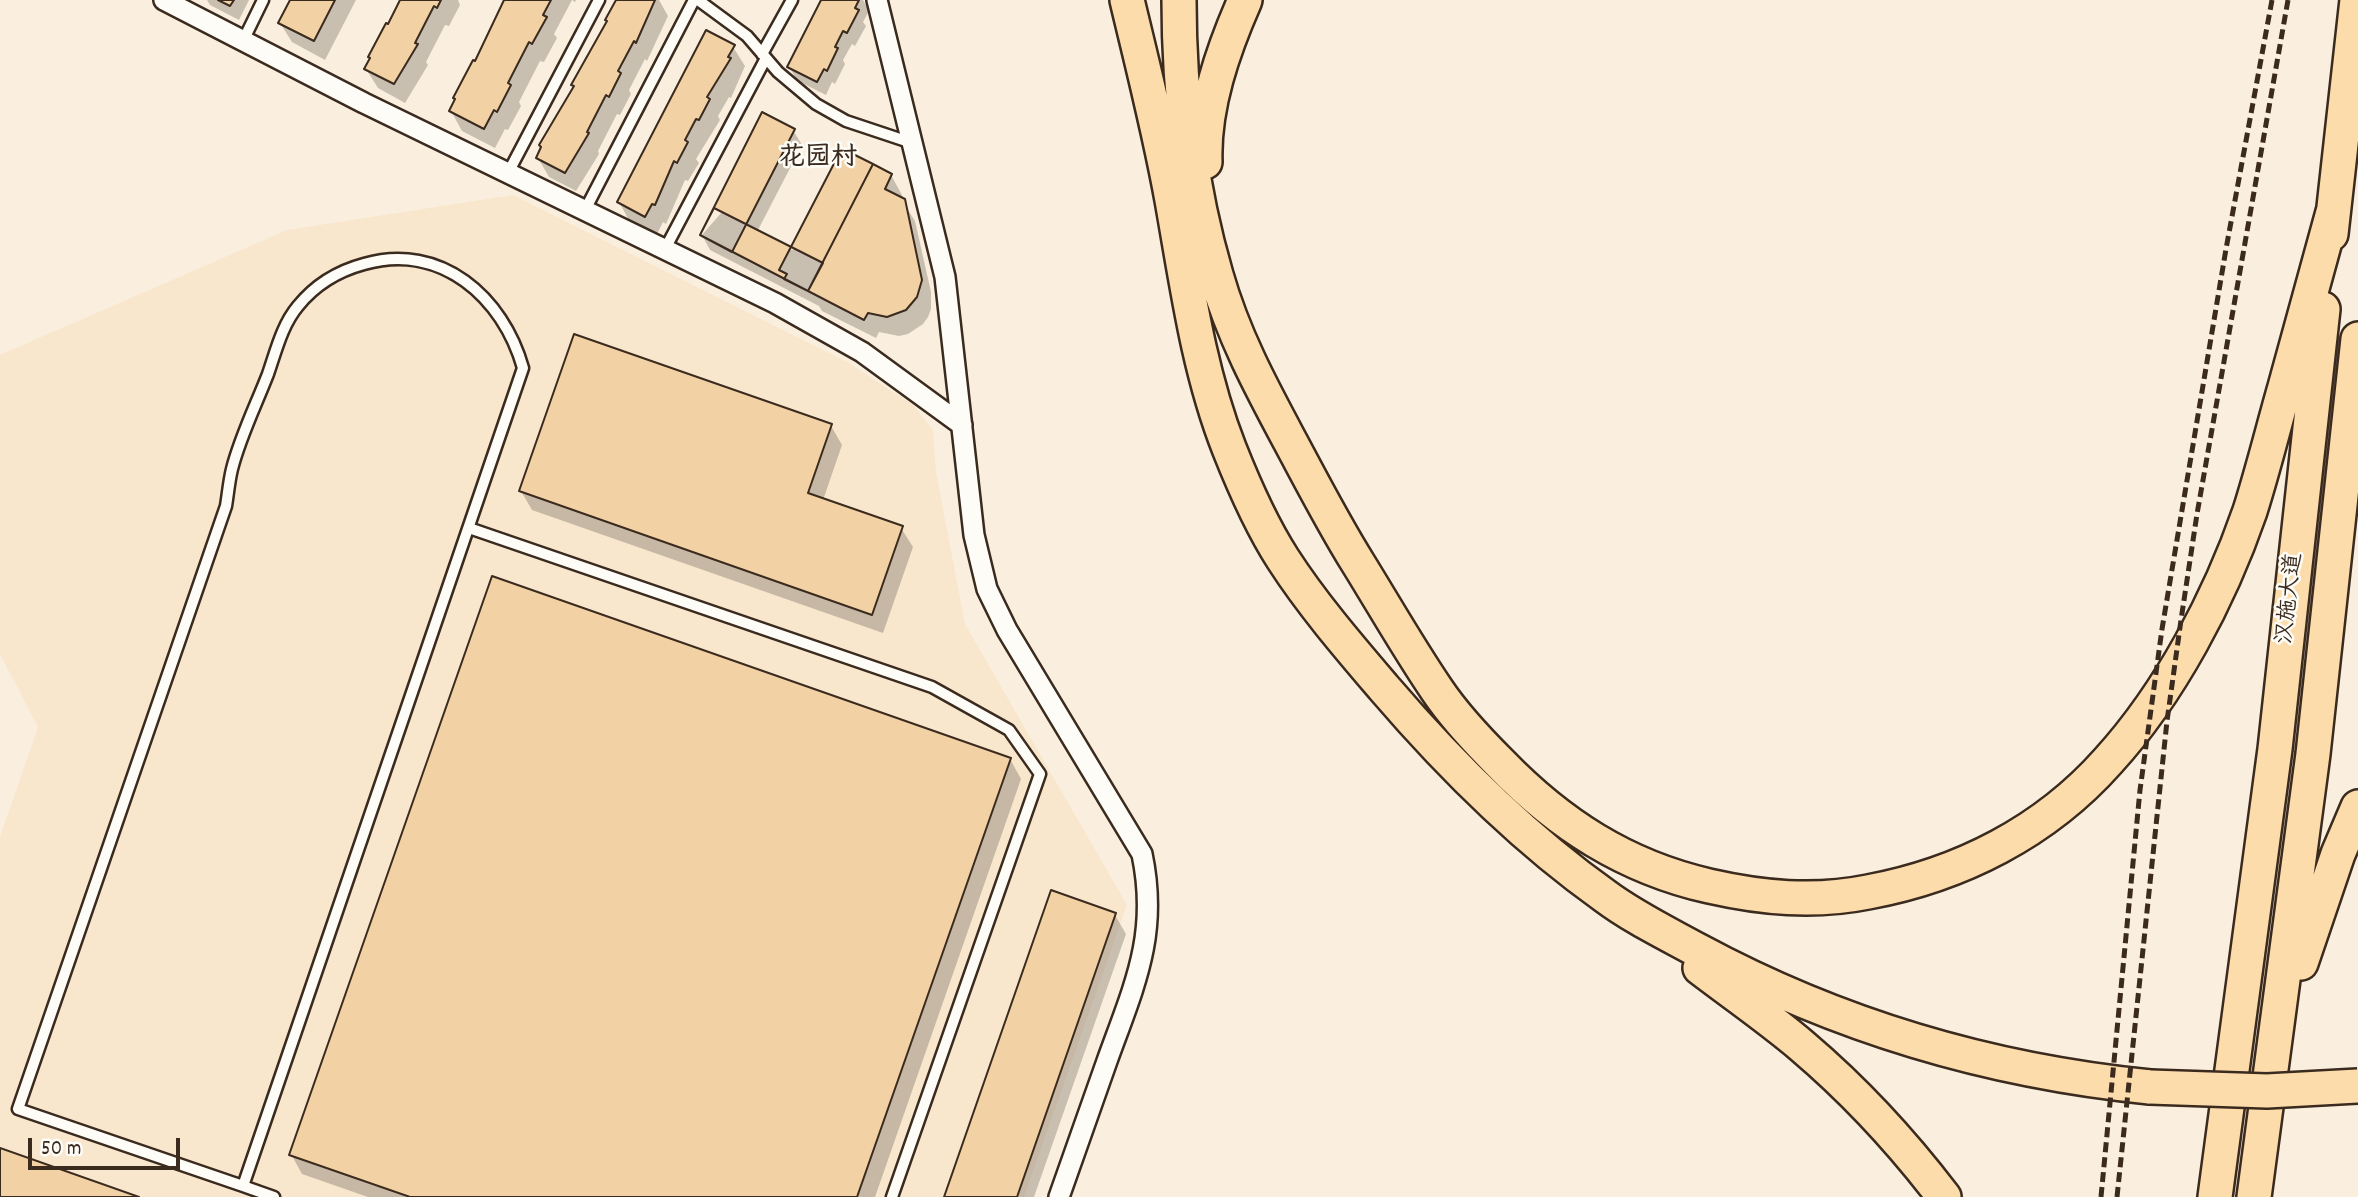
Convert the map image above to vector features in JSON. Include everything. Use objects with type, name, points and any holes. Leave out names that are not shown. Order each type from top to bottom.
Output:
[{"type":"highway","points":[[1127,0],[1160,134],[1208,386],[1244,484],[1282,558],[1355,654],[1444,755],[1531,839],[1765,1017],[1826,1067],[1896,1137],[1944,1197]]},
{"type":"highway","points":[[1159,0],[1162,86],[1160,134]]},
{"type":"highway","points":[[1179,0],[1181,85],[1191,158],[1207,242],[1246,360],[1334,525],[1438,693],[1488,751],[1621,880],[1729,941],[1845,993],[1904,1015],[2151,1075],[2267,1091],[2358,1086]]},
{"type":"highway","points":[[1207,242],[1204,151],[1209,119],[1223,56],[1245,0]]},
{"type":"highway","name":"汉施大道","points":[[2216,1197],[2275,749],[2357,0]]},
{"type":"highway","points":[[1559,818],[1601,846],[1654,870],[1743,894],[1799,899],[1870,892],[1951,869],[2012,840],[2066,803],[2110,760],[2158,695],[2209,609],[2230,563],[2263,471],[2333,212]]},
{"type":"highway","name":"汉施大道","points":[[2254,1197],[2313,754],[2358,340]]},
{"type":"highway","points":[[2277,1035],[2338,854],[2358,807]]},
{"type":"highway","points":[[1609,899],[1718,962],[1777,989],[1897,1036],[2016,1068],[2076,1078],[2358,1063]]},
{"type":"street","points":[[164,0],[508,173],[775,303],[862,352],[962,425]]},
{"type":"street","points":[[877,0],[945,277],[974,535],[987,589],[1007,630],[1142,854],[1148,891],[1147,932],[1138,974],[1059,1197]]},
{"type":"lane","points":[[243,41],[263,0]]},
{"type":"lane","points":[[508,173],[599,0]]},
{"type":"lane","points":[[585,210],[696,0],[747,36],[778,72],[829,113],[912,144]]},
{"type":"lane","points":[[664,249],[792,0]]},
{"type":"lane","points":[[243,1186],[523,368],[511,333],[501,317],[476,289],[426,262],[408,259],[380,260],[337,274],[309,294],[288,320],[232,469],[226,506],[18,1109],[274,1197]]},
{"type":"lane","points":[[469,528],[932,687],[1009,730],[1040,774],[891,1197]]},
{"type":"shaded area","points":[[513,195],[849,363],[913,405],[933,430],[936,472],[965,624],[1127,905],[1024,1197],[0,1197],[0,837],[38,727],[0,654],[0,355],[287,230]]},
{"type":"building","points":[[218,0],[234,0],[230,6]]},
{"type":"building","points":[[290,0],[335,0],[314,41],[278,23]]},
{"type":"building","points":[[400,0],[441,0],[437,8],[434,6],[415,43],[418,44],[394,84],[364,69]]},
{"type":"building","points":[[504,0],[551,0],[543,15],[547,17],[532,44],[529,42],[508,83],[511,85],[497,112],[494,110],[484,129],[449,111],[455,99],[453,98],[473,60],[475,61]]},
{"type":"building","points":[[616,0],[655,0],[636,43],[634,41],[618,71],[621,73],[609,97],[606,95],[587,132],[589,133],[565,173],[536,158],[541,147],[539,145],[574,86],[571,85]]},
{"type":"building","points":[[821,0],[859,0],[855,8],[859,10],[847,33],[843,31],[827,71],[824,69],[817,82],[787,67]]},
{"type":"building","points":[[706,30],[735,45],[728,57],[731,58],[707,97],[710,99],[685,140],[688,142],[677,163],[674,161],[655,205],[652,204],[645,217],[617,202]]},
{"type":"building","points":[[762,112],[795,129],[732,252],[700,235]]},
{"type":"building","points":[[840,152],[847,156],[849,152],[873,164],[808,291],[784,279],[787,274],[779,270]]},
{"type":"building","points":[[873,164],[892,174],[885,189],[905,199],[922,280],[917,297],[906,310],[887,317],[868,313],[864,320],[808,291]]},
{"type":"building","points":[[714,208],[823,263],[808,291],[700,235]]},
{"type":"building","points":[[574,334],[832,424],[808,493],[903,526],[872,615],[519,491]]},
{"type":"building","points":[[492,576],[1011,758],[857,1197],[410,1197],[289,1155]]},
{"type":"building","points":[[1051,890],[1116,913],[1017,1197],[944,1197]]},
{"type":"building","points":[[0,1148],[139,1197],[0,1197]]},
{"type":"railway","points":[[2101,1197],[2140,790],[2162,629],[2226,249],[2272,0]]},
{"type":"railway","points":[[2117,1197],[2167,721],[2181,620],[2197,514],[2288,0]]},
{"type":"district","name":"花园村","points":[[818,160]]}]
